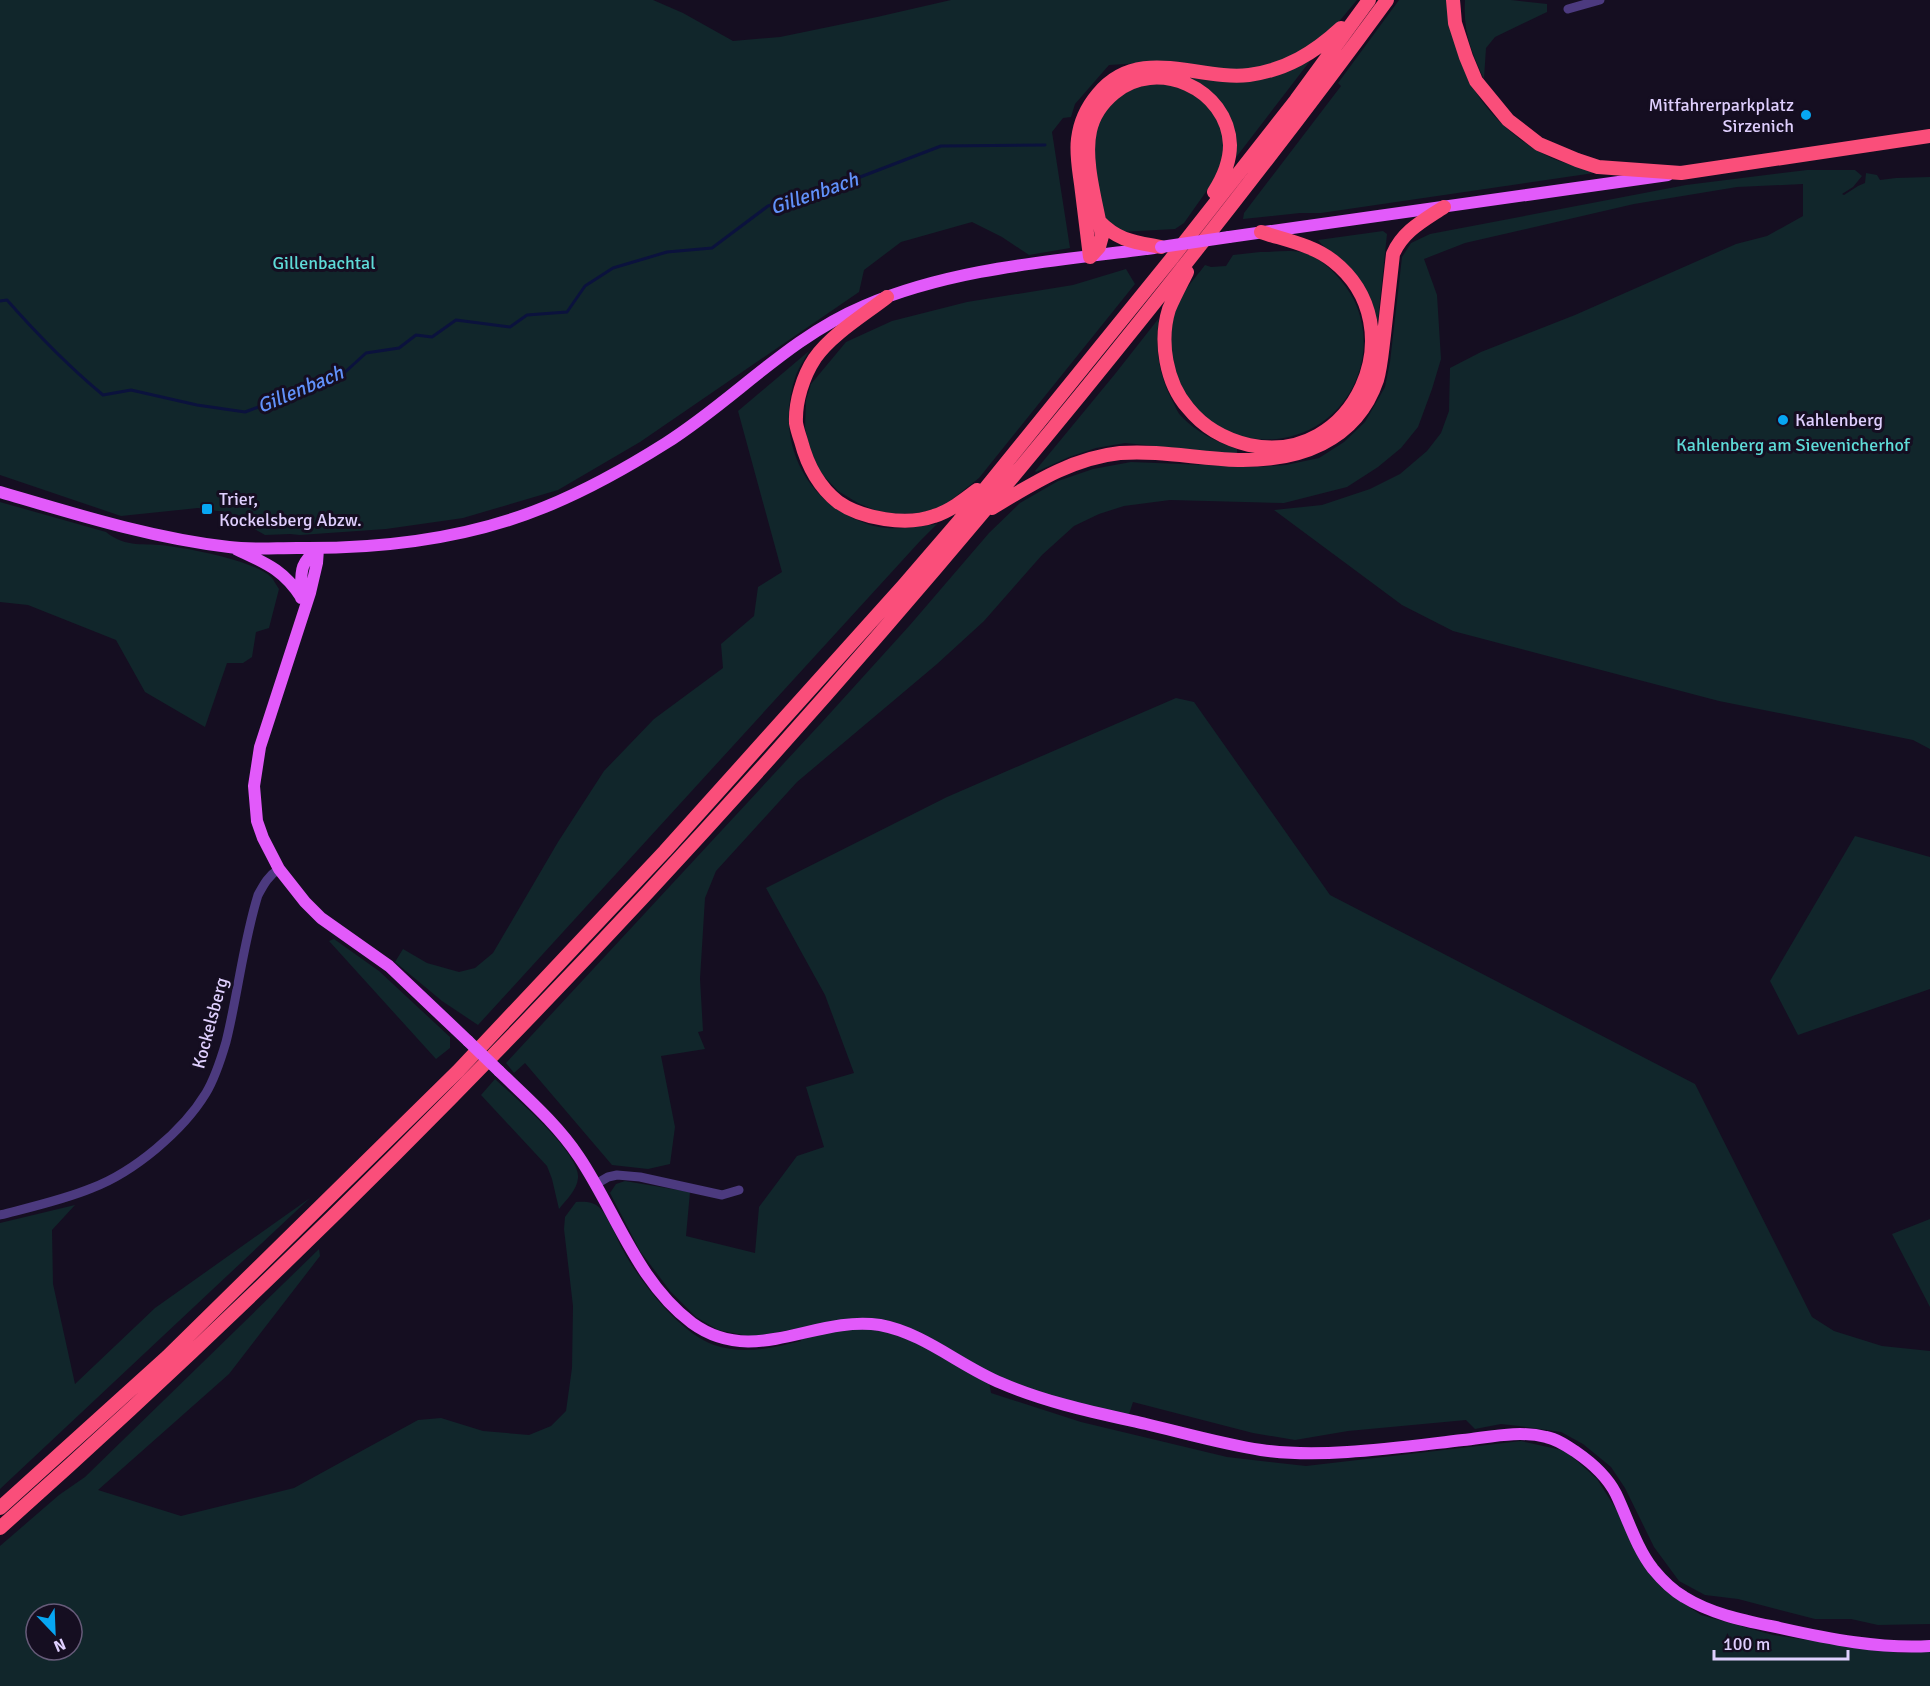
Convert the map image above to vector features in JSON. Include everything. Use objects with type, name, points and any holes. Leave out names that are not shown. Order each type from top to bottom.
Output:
[{"type":"highway","points":[[0,1528],[241,1307],[469,1081],[677,862],[841,679],[982,514],[1196,253],[1387,0]]},
{"type":"highway","points":[[1453,0],[1455,23],[1476,81],[1508,120],[1539,144],[1598,167],[1681,173],[1930,136]]},
{"type":"highway","points":[[1090,257],[1078,156],[1078,138],[1087,108],[1103,88],[1123,75],[1148,68],[1182,68],[1238,75],[1262,73],[1283,67],[1315,50],[1368,2]]},
{"type":"highway","points":[[0,1508],[167,1357],[493,1036],[665,851],[904,585],[1001,469],[1172,258],[1368,2]]},
{"type":"highway","points":[[1090,257],[1101,244],[1102,236],[1088,151],[1092,124],[1102,105],[1123,86],[1148,77],[1170,78],[1194,87],[1206,96],[1220,112],[1228,135],[1229,155],[1221,182],[1172,258]]},
{"type":"highway","points":[[982,514],[1045,476],[1069,465],[1094,458],[1119,453],[1152,453],[1261,460],[1292,456],[1331,439],[1349,425],[1366,404],[1377,379],[1393,254],[1397,244],[1413,228],[1444,207]]},
{"type":"highway","points":[[1099,221],[1121,238],[1161,247]]},
{"type":"highway","points":[[1196,253],[1169,310],[1165,335],[1165,356],[1170,375],[1181,399],[1198,420],[1216,433],[1237,442],[1258,447],[1282,447],[1308,440],[1328,430],[1345,414],[1358,396],[1367,377],[1372,353],[1369,316],[1353,282],[1332,261],[1314,250],[1261,232]]},
{"type":"highway","points":[[887,297],[827,344],[814,359],[804,378],[798,399],[796,424],[808,465],[839,502],[876,517],[907,521],[935,516],[951,509],[1001,469]]},
{"type":"main road","points":[[0,492],[165,536],[231,548],[318,549],[402,544],[448,536],[508,520],[573,494],[636,461],[682,433],[811,334],[847,314],[887,297],[947,279],[1008,268],[1681,173]]},
{"type":"main road","points":[[165,536],[272,543],[371,541],[402,544]]},
{"type":"main road","points":[[231,548],[283,575],[301,597]]},
{"type":"main road","points":[[300,622],[303,563],[318,549]]},
{"type":"main road","points":[[318,549],[310,592],[260,747],[254,786],[257,821],[263,838],[291,886],[321,918],[388,966],[539,1110],[571,1145],[648,1276],[666,1299],[692,1323],[718,1338],[743,1343],[768,1341],[849,1324],[876,1325],[912,1335],[996,1381],[1029,1394],[1086,1410],[1264,1450],[1317,1452],[1384,1448],[1520,1434],[1547,1437],[1568,1446],[1590,1461],[1609,1482],[1649,1564],[1669,1586],[1687,1599],[1715,1612],[1805,1634],[1882,1645],[1930,1646]]},
{"type":"street","points":[[1568,9],[1600,0]]},
{"type":"street","name":"Kockelsberg","points":[[0,1215],[94,1188],[117,1176],[168,1137],[190,1114],[206,1092],[217,1069],[225,1043],[258,895],[264,882],[279,869]]},
{"type":"street","points":[[596,1184],[617,1175],[640,1177],[722,1195],[739,1190]]},
{"type":"green space","name":"Gillenbachtal","points":[[0,0],[653,0],[683,13],[733,41],[780,37],[951,0],[1357,0],[1332,30],[1310,49],[1260,69],[1225,70],[1173,61],[1109,65],[1075,104],[1071,117],[1063,118],[1052,132],[1070,248],[1029,255],[1002,237],[972,222],[901,242],[864,270],[859,292],[640,442],[558,490],[463,518],[386,529],[265,535],[224,512],[198,508],[121,516],[0,475]]},
{"type":"green space","points":[[1399,0],[1447,0],[1455,42],[1463,67],[1479,97],[1490,111],[1515,135],[1544,154],[1594,171],[1594,173],[1321,213],[1243,219],[1244,213],[1341,86],[1338,83]]},
{"type":"green space","points":[[1465,0],[1511,0],[1547,4],[1547,12],[1495,37],[1486,48],[1484,79],[1469,41],[1465,22]]},
{"type":"green space","points":[[1310,61],[1234,160],[1230,125],[1182,77],[1222,79]]},
{"type":"green space","points":[[1144,83],[1180,84],[1211,107],[1220,122],[1225,144],[1223,158],[1215,179],[1184,223],[1175,229],[1121,232],[1112,228],[1103,214],[1095,169],[1094,129],[1112,100]]},
{"type":"green space","name":"Kahlenberg am Sievenicherhof","points":[[1807,170],[1855,170],[1862,176],[1853,187],[1842,194],[1844,195],[1865,183],[1866,173],[1877,175],[1880,180],[1930,177],[1930,749],[1913,740],[1719,701],[1453,631],[1402,605],[1274,510],[1322,505],[1370,489],[1400,474],[1427,451],[1441,433],[1449,411],[1450,368],[1481,352],[1575,315],[1736,244],[1767,236],[1803,216],[1803,184],[1737,187],[1634,204],[1465,243],[1424,259],[1437,295],[1441,359],[1418,427],[1401,448],[1378,467],[1347,487],[1284,503],[1170,500],[1124,506],[1099,514],[1074,526],[1042,555],[984,621],[937,664],[797,782],[716,871],[705,898],[700,979],[703,1031],[698,1032],[705,1049],[661,1056],[675,1127],[670,1164],[648,1169],[612,1165],[525,1063],[514,1073],[506,1063],[823,721],[989,533],[1020,503],[1058,481],[1093,469],[1131,462],[1257,467],[1286,465],[1319,458],[1344,442],[1365,422],[1385,387],[1402,257],[1411,243],[1430,234],[1686,185]]},
{"type":"green space","points":[[1383,231],[1387,234],[1378,320],[1376,320],[1366,294],[1353,272],[1318,240]]},
{"type":"green space","points":[[1260,252],[1301,252],[1325,264],[1345,285],[1354,300],[1361,319],[1364,340],[1360,370],[1349,394],[1340,406],[1317,426],[1289,437],[1274,439],[1249,438],[1231,434],[1219,428],[1199,411],[1186,397],[1176,379],[1170,344],[1171,323],[1178,304],[1184,292],[1205,265],[1226,266],[1233,255]]},
{"type":"green space","points":[[1126,269],[1135,284],[979,478],[945,505],[921,513],[898,514],[877,511],[838,491],[820,472],[810,449],[805,428],[806,400],[811,384],[846,342],[892,321],[967,302],[1073,285]]},
{"type":"green space","points":[[1159,318],[1157,339],[1161,370],[1178,413],[1200,432],[1237,449],[1237,454],[1125,443],[1096,448],[1036,472],[1035,471]]},
{"type":"green space","points":[[809,351],[796,375],[790,400],[789,424],[793,447],[801,468],[813,487],[830,504],[850,517],[874,526],[897,528],[937,524],[478,1025],[442,1001],[395,962],[403,949],[427,963],[459,972],[475,968],[493,953],[558,842],[604,771],[654,719],[723,668],[721,644],[754,616],[758,587],[782,572],[738,411]]},
{"type":"green space","points":[[0,502],[106,532],[129,543],[179,548],[238,561],[263,571],[271,577],[279,589],[269,628],[256,632],[252,657],[243,663],[227,663],[205,727],[145,692],[116,640],[28,605],[0,602]]},
{"type":"green space","points":[[1176,698],[1194,702],[1330,895],[1695,1084],[1812,1317],[1834,1331],[1882,1346],[1930,1351],[1930,1624],[1878,1625],[1851,1619],[1815,1619],[1738,1599],[1705,1595],[1679,1581],[1654,1547],[1625,1488],[1611,1467],[1583,1444],[1561,1432],[1501,1424],[1475,1429],[1466,1420],[1348,1431],[1295,1440],[1253,1433],[1133,1402],[1127,1420],[988,1377],[991,1393],[1081,1422],[1227,1457],[1306,1466],[1521,1441],[1566,1451],[1597,1479],[1670,1594],[1701,1615],[1773,1635],[1900,1653],[1930,1651],[1930,1686],[0,1686],[0,1546],[59,1495],[85,1477],[319,1249],[320,1256],[229,1374],[98,1490],[181,1516],[294,1488],[418,1420],[441,1418],[483,1431],[529,1435],[551,1426],[566,1411],[572,1368],[573,1306],[564,1229],[565,1217],[576,1202],[590,1202],[601,1209],[625,1254],[652,1293],[676,1319],[701,1339],[714,1345],[736,1350],[769,1348],[801,1341],[805,1327],[753,1337],[718,1330],[696,1317],[670,1291],[640,1251],[610,1193],[616,1184],[625,1181],[690,1192],[686,1236],[755,1253],[759,1207],[797,1156],[824,1147],[806,1087],[854,1073],[825,995],[766,888],[947,797]]},
{"type":"green space","points":[[1855,836],[1930,857],[1930,989],[1798,1035],[1770,981]]},
{"type":"green space","points":[[334,939],[379,971],[450,1037],[450,1048],[436,1059],[329,941]]},
{"type":"green space","points":[[495,1079],[558,1140],[576,1167],[578,1178],[576,1187],[559,1209],[547,1166],[481,1095]]},
{"type":"green space","points":[[310,1198],[0,1489],[0,1223],[75,1205],[52,1230],[53,1284],[75,1384],[155,1308]]},
{"type":"green space","points":[[1930,1219],[1930,1307],[1892,1234]]},
{"type":"waterway","name":"Gillenbach","points":[[0,301],[7,300],[77,373],[103,395],[131,390],[197,405],[245,412],[288,396],[310,383],[343,374],[366,353],[399,348],[416,335],[432,337],[456,320],[510,327],[527,315],[567,312],[585,286],[613,268],[667,252],[712,248],[768,206],[855,179],[941,146],[1045,145]]},
{"type":"place","name":"Mitfahrerparkplatz Sirzenich","points":[[1806,115]]},
{"type":"place","name":"Kahlenberg","points":[[1783,420]]},
{"type":"place","name":"Trier, Kockelsberg Abzw.","points":[[207,509]]}]
